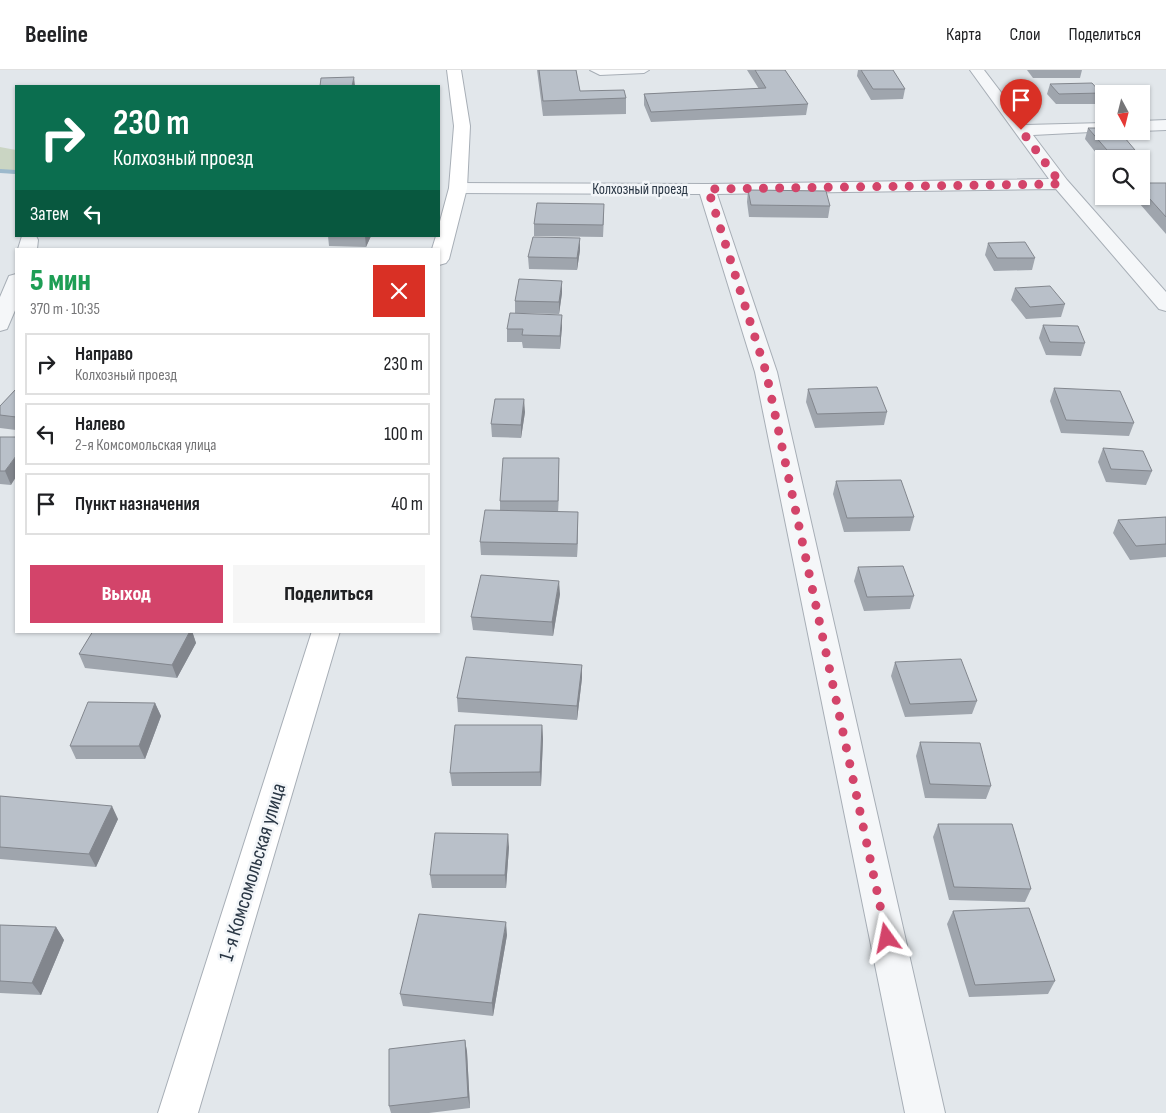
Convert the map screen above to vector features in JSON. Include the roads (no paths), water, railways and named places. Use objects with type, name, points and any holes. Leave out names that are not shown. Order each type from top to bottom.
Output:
[{"type":"main road","points":[[440,255],[458,188],[462,126],[454,70]]},
{"type":"main road","name":"1-я Комсомольская улица","points":[[178,1113],[325,633]]},
{"type":"street","points":[[977,70],[1061,184],[1166,305]]},
{"type":"street","points":[[1150,126],[1166,126]]},
{"type":"street","points":[[1021,130],[1095,128]]},
{"type":"street","name":"Колхозный проезд","points":[[458,188],[708,189],[1061,184]]},
{"type":"street","points":[[708,189],[766,372],[925,1113]]},
{"type":"street","points":[[0,325],[15,283]]},
{"type":"lane","points":[[595,70],[600,72],[644,70]]},
{"type":"waterway","points":[[0,171],[15,172]]}]
